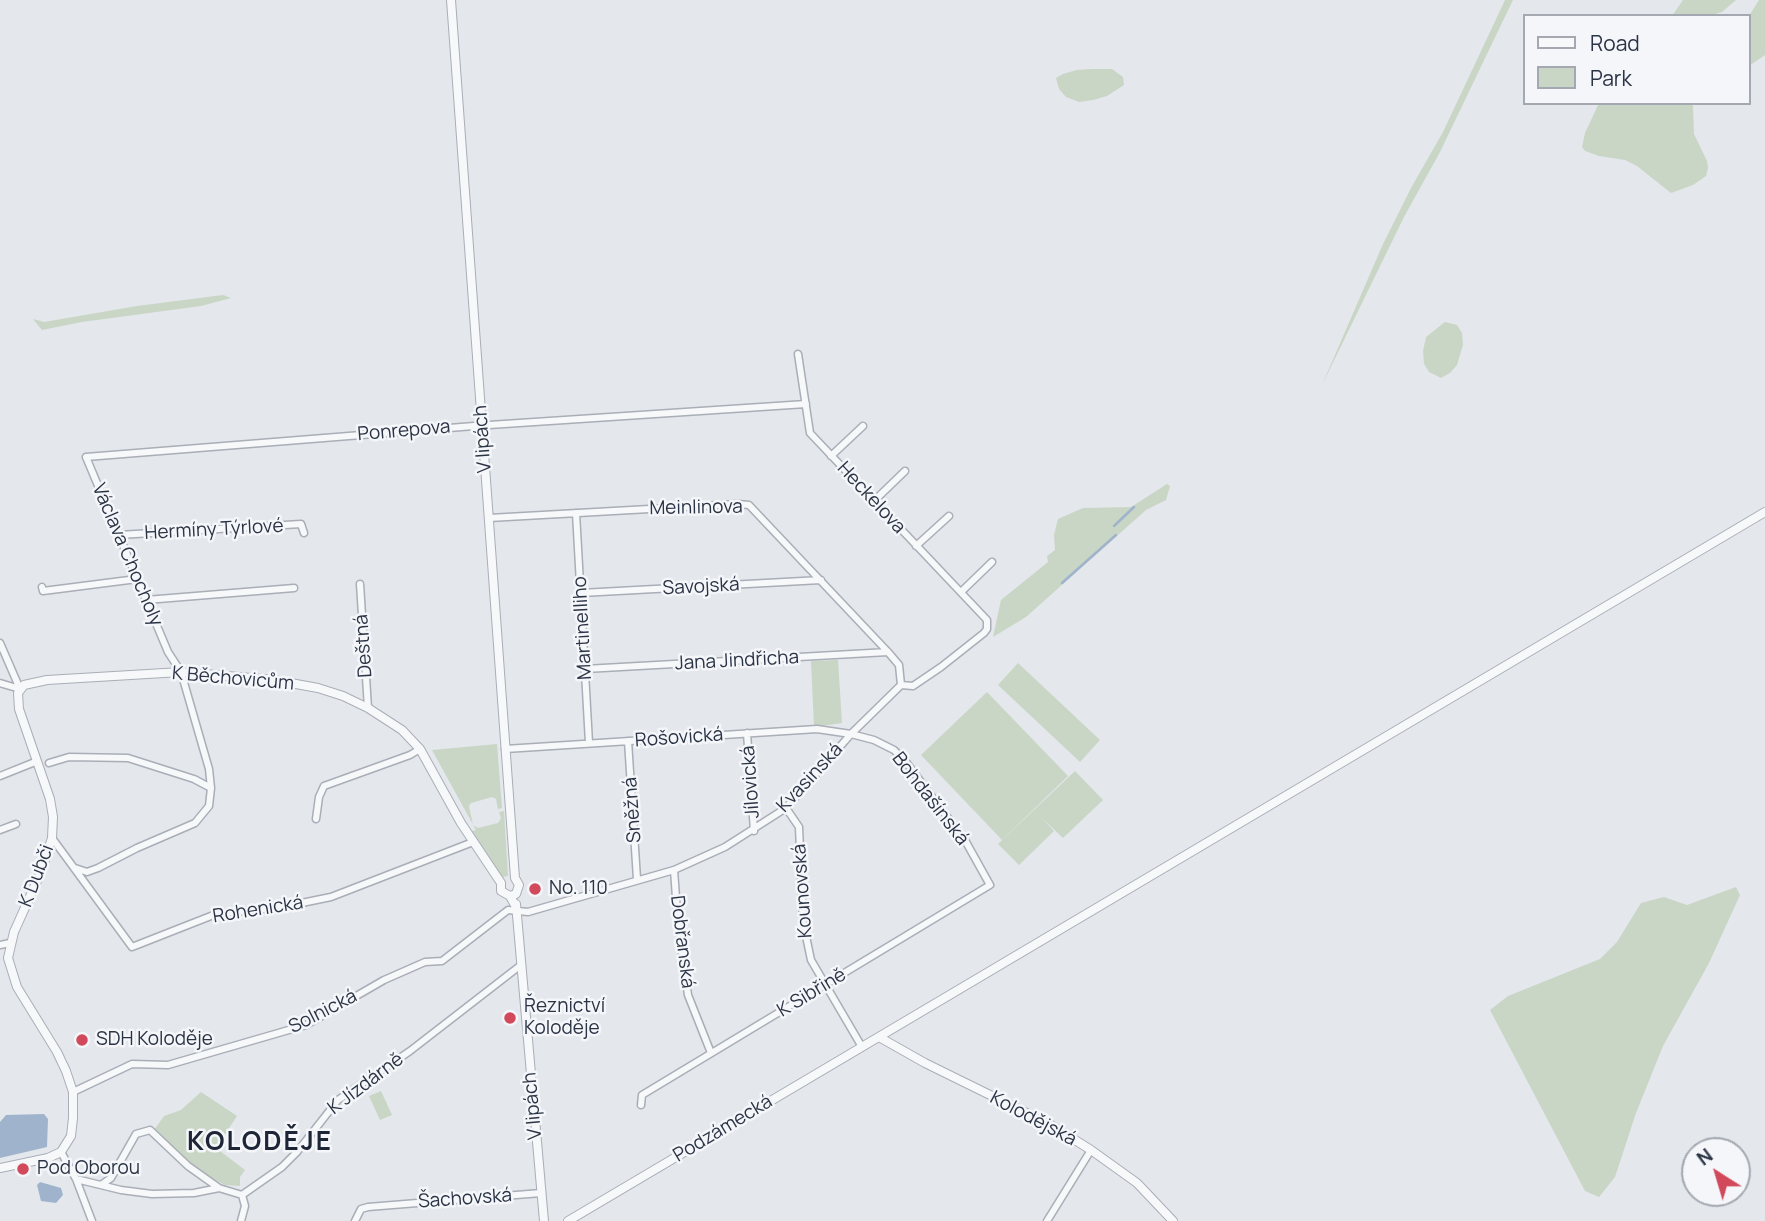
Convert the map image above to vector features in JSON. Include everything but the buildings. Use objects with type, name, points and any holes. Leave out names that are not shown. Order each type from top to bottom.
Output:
[{"type":"street","name":"V lipách","points":[[451,0],[515,878]]},
{"type":"street","name":"Heckelova","points":[[798,354],[810,433],[987,620]]},
{"type":"street","name":"Ponrepova","points":[[86,457],[483,425],[806,404]]},
{"type":"street","points":[[831,456],[863,426]]},
{"type":"street","name":"Václava Chocholy","points":[[86,457],[168,652],[181,672],[209,769],[211,788]]},
{"type":"street","points":[[874,501],[905,471]]},
{"type":"street","name":"Meinlinova","points":[[489,517],[745,504],[754,509],[888,652],[899,665],[901,685]]},
{"type":"street","name":"Podzámecká","points":[[568,1221],[1765,512]]},
{"type":"street","name":"Martinelliho","points":[[576,513],[589,744]]},
{"type":"street","points":[[916,546],[949,516]]},
{"type":"street","name":"Hermíny Týrlové","points":[[119,535],[301,524],[304,533]]},
{"type":"street","points":[[961,592],[992,562]]},
{"type":"street","points":[[43,587],[43,591],[137,579]]},
{"type":"street","name":"Savojská","points":[[581,593],[821,580]]},
{"type":"street","name":"Deštná","points":[[360,584],[368,708]]},
{"type":"street","points":[[146,600],[294,589]]},
{"type":"street","name":"Kvasinská","points":[[517,909],[528,912],[674,870],[754,831],[786,808],[851,734],[901,685],[914,686],[941,667],[984,633],[988,628],[987,620]]},
{"type":"street","points":[[0,643],[20,689]]},
{"type":"street","name":"Jana Jindřicha","points":[[585,669],[888,652]]},
{"type":"street","name":"K Běchovicům","points":[[20,689],[29,683],[47,680],[181,672],[274,680],[318,688],[368,708],[402,730],[420,749],[473,842],[501,883]]},
{"type":"street","points":[[0,683],[20,689]]},
{"type":"street","name":"K Dubči","points":[[20,689],[17,697],[19,709],[35,762],[50,799],[53,817],[52,838],[41,872],[10,943],[8,958],[14,979],[57,1052],[73,1092],[72,1133],[61,1152]]},
{"type":"street","name":"Rošovická","points":[[505,749],[821,729],[851,734]]},
{"type":"street","name":"Jílovická","points":[[747,733],[754,831]]},
{"type":"street","name":"Bohdašínská","points":[[851,734],[874,740],[894,750],[906,762],[966,842],[990,885]]},
{"type":"street","name":"Sněžná","points":[[628,741],[637,879]]},
{"type":"street","points":[[316,819],[319,797],[324,786],[420,749]]},
{"type":"street","points":[[49,763],[69,757],[128,758],[185,775],[211,788],[209,806],[195,823],[98,868],[87,872],[75,868]]},
{"type":"street","points":[[0,776],[35,762]]},
{"type":"street","name":"Kounovská","points":[[786,808],[799,827],[806,945],[824,985],[862,1047]]},
{"type":"street","points":[[0,830],[16,824]]},
{"type":"street","name":"Rohenická","points":[[52,838],[132,947],[216,914],[331,897],[473,842]]},
{"type":"street","name":"Dobřanská","points":[[674,870],[678,925],[688,995],[711,1053]]},
{"type":"street","points":[[506,877],[515,878],[519,885],[512,895],[501,891],[501,883],[506,877]]},
{"type":"street","name":"K Sibřině","points":[[641,1105],[642,1095],[990,885]]},
{"type":"street","name":"V lipách","points":[[512,895],[517,909],[544,1221]]},
{"type":"street","name":"Solnická","points":[[73,1092],[132,1064],[168,1065],[306,1025],[384,979],[425,962],[442,961],[508,910],[517,909]]},
{"type":"street","points":[[0,945],[10,943]]},
{"type":"street","name":"K Jízdárně","points":[[242,1195],[282,1167],[338,1100],[410,1051],[521,965]]},
{"type":"street","name":"Kolodějská","points":[[879,1037],[925,1063],[1051,1125],[1091,1150],[1138,1183],[1173,1221]]},
{"type":"street","points":[[101,1185],[111,1178],[136,1134],[150,1130],[188,1166],[219,1188],[242,1195],[245,1206],[241,1221]]},
{"type":"street","points":[[1047,1221],[1091,1150]]},
{"type":"street","points":[[0,1168],[48,1158],[61,1152],[94,1220]]},
{"type":"street","points":[[76,1179],[152,1194],[194,1194],[219,1188]]},
{"type":"street","name":"Šachovská","points":[[355,1221],[361,1209],[368,1207],[541,1193]]},
{"type":"green space","points":[[1505,0],[1513,0],[1440,152],[1404,217],[1322,385],[1383,244],[1443,132]]},
{"type":"green space","points":[[1683,0],[1736,0],[1722,12],[1715,14],[1673,14]]},
{"type":"green space","points":[[1759,0],[1765,0],[1765,55],[1751,65],[1751,14]]},
{"type":"green space","points":[[1112,69],[1123,77],[1124,85],[1107,96],[1079,102],[1066,97],[1059,89],[1056,78],[1077,70]]},
{"type":"green space","points":[[1598,105],[1692,105],[1694,134],[1707,161],[1706,176],[1693,185],[1671,193],[1637,166],[1625,160],[1585,151],[1582,147],[1585,133]]},
{"type":"green space","points":[[223,295],[231,298],[201,306],[42,330],[33,319],[44,322]]},
{"type":"green space","points":[[1445,322],[1457,325],[1462,333],[1463,345],[1457,365],[1441,378],[1429,372],[1424,364],[1423,351],[1426,337]]},
{"type":"green space","points":[[1167,484],[1170,486],[1166,500],[1146,510],[1026,617],[993,637],[1001,600],[1048,562],[1047,556],[1055,550],[1054,535],[1058,519],[1083,508],[1131,507]]},
{"type":"green space","points":[[838,660],[842,723],[814,727],[811,661]]},
{"type":"green space","points":[[1018,663],[1100,740],[1080,762],[998,685]]},
{"type":"green space","points":[[987,692],[1068,776],[1002,840],[921,755]]},
{"type":"green space","points":[[497,744],[502,808],[498,809],[496,799],[492,797],[471,803],[469,806],[473,824],[432,750]]},
{"type":"green space","points":[[1075,771],[1103,800],[1063,838],[1042,818],[1054,831],[1019,865],[998,844]]},
{"type":"green space","points":[[504,811],[508,876],[502,877],[472,831],[476,830],[473,825],[478,828],[498,823],[501,818],[499,812]]},
{"type":"green space","points":[[1736,887],[1740,895],[1709,963],[1663,1046],[1636,1113],[1615,1177],[1599,1197],[1585,1191],[1490,1010],[1508,996],[1600,959],[1617,942],[1641,903],[1664,897],[1687,905]]},
{"type":"green space","points":[[381,1091],[392,1115],[380,1120],[369,1096]]},
{"type":"green space","points":[[201,1092],[237,1116],[216,1148],[245,1170],[240,1177],[240,1186],[225,1185],[202,1173],[154,1130],[164,1116],[181,1110]]},
{"type":"water","points":[[44,1114],[48,1119],[47,1147],[0,1158],[0,1122],[6,1115]]},
{"type":"water","points":[[40,1182],[61,1188],[63,1195],[56,1203],[41,1201],[37,1185]]},
{"type":"waterway","points":[[1114,526],[1134,507]]},
{"type":"waterway","points":[[1062,583],[1116,535]]},
{"type":"place","name":"No. 110","points":[[535,889]]},
{"type":"place","name":"Řeznictví Koloděje","points":[[510,1018]]},
{"type":"place","name":"SDH Koloděje","points":[[82,1040]]},
{"type":"place","name":"Pod Oborou","points":[[23,1169]]},
{"type":"district","name":"KOLODĚJE","points":[[260,1143]]}]
